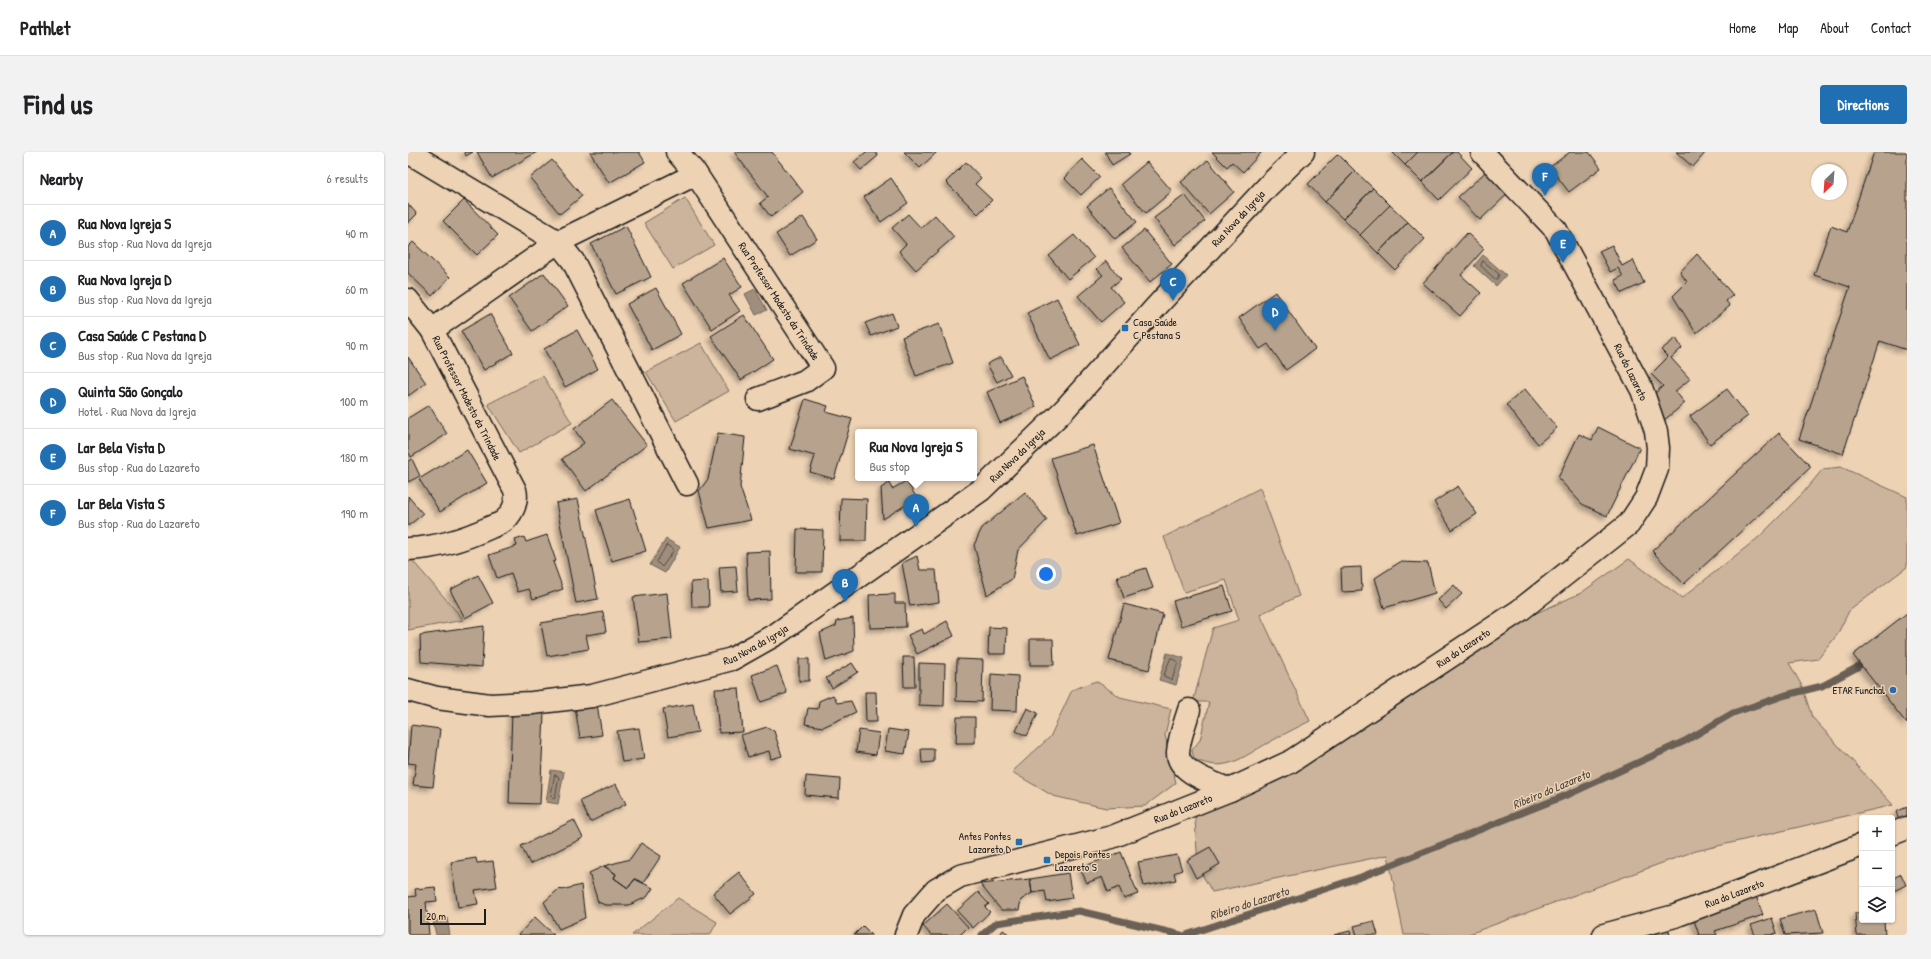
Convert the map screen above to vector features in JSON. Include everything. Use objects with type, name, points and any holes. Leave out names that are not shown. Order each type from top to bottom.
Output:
[{"type":"street","points":[[408,152],[558,242],[573,261],[687,484]]},
{"type":"street","name":"Rua Professor Modesto da Trindade","points":[[677,152],[696,174],[823,368],[805,381],[758,399]]},
{"type":"street","name":"Rua Nova da Igreja","points":[[408,690],[437,698],[490,704],[532,703],[592,696],[732,659],[778,633],[981,490],[1064,410],[1155,308],[1269,185],[1303,152]]},
{"type":"street","name":"Rua do Lazareto","points":[[906,935],[914,915],[936,890],[960,876],[1112,837],[1230,790],[1290,762],[1519,611],[1629,524],[1646,498],[1657,469],[1658,448],[1656,431],[1639,383],[1556,230],[1482,152]]},
{"type":"street","name":"Rua Professor Modesto da Trindade","points":[[408,549],[421,548],[466,538],[504,521],[512,510],[517,499],[515,490],[432,330],[558,242],[696,174]]},
{"type":"street","points":[[408,300],[432,330]]},
{"type":"street","points":[[1188,710],[1178,753],[1181,764],[1191,773],[1230,790]]},
{"type":"street","points":[[1895,833],[1907,828]]},
{"type":"street","name":"Rua do Lazareto","points":[[1604,935],[1675,916],[1859,846]]},
{"type":"shaded area","points":[[685,198],[714,245],[673,269],[644,223]]},
{"type":"shaded area","points":[[701,343],[729,391],[676,421],[646,372]]},
{"type":"shaded area","points":[[543,376],[572,423],[519,453],[488,404]]},
{"type":"shaded area","points":[[1841,467],[1907,497],[1907,567],[1849,611],[1837,635],[1818,659],[1789,663],[1802,686],[1812,717],[1893,805],[1692,852],[1466,935],[1404,935],[1388,855],[1212,892],[1198,867],[1195,819],[1203,802],[1521,620],[1581,593],[1629,559],[1682,598],[1759,537],[1803,493],[1823,469]]},
{"type":"shaded area","points":[[1260,488],[1299,596],[1260,614],[1310,721],[1278,737],[1242,758],[1233,762],[1215,765],[1194,759],[1192,750],[1200,740],[1209,702],[1193,702],[1213,628],[1239,620],[1226,580],[1184,592],[1164,537]]},
{"type":"shaded area","points":[[411,559],[464,620],[408,630],[408,560]]},
{"type":"shaded area","points":[[1096,681],[1120,697],[1171,709],[1165,735],[1176,783],[1145,806],[1106,808],[1053,796],[1012,772],[1050,737],[1072,690]]},
{"type":"shaded area","points":[[678,898],[717,922],[710,935],[632,935]]},
{"type":"water","points":[[1483,255],[1506,275],[1496,286],[1474,266]]},
{"type":"water","points":[[755,289],[767,310],[756,315],[745,294]]},
{"type":"water","points":[[666,539],[680,547],[665,573],[650,565]]},
{"type":"water","points":[[1167,653],[1184,658],[1176,685],[1159,680]]},
{"type":"water","points":[[551,770],[564,772],[558,804],[546,802]]},
{"type":"water","points":[[447,918],[450,935],[436,935],[433,921]]},
{"type":"building","points":[[464,152],[473,152],[466,156]]},
{"type":"building","points":[[477,152],[537,152],[492,178]]},
{"type":"building","points":[[590,152],[639,152],[645,162],[609,183]]},
{"type":"building","points":[[734,152],[772,152],[803,192],[771,217],[760,203],[768,197]]},
{"type":"building","points":[[866,152],[875,152],[878,156],[861,170],[854,162]]},
{"type":"building","points":[[904,152],[937,152],[920,168]]},
{"type":"building","points":[[1105,152],[1129,152],[1130,154],[1112,165]]},
{"type":"building","points":[[1212,152],[1262,152],[1243,172],[1232,162],[1227,167]]},
{"type":"building","points":[[1392,152],[1418,152],[1405,165]]},
{"type":"building","points":[[1418,152],[1453,152],[1422,182],[1405,165]]},
{"type":"building","points":[[1453,152],[1457,152],[1472,168],[1439,200],[1422,182]]},
{"type":"building","points":[[1570,152],[1589,152],[1601,168],[1569,192],[1550,167]]},
{"type":"building","points":[[1676,152],[1706,152],[1693,167]]},
{"type":"building","points":[[1874,152],[1907,152],[1907,350],[1880,341],[1843,454],[1799,439],[1850,287],[1814,275],[1831,226],[1847,232]]},
{"type":"building","points":[[1338,154],[1355,171],[1325,202],[1308,184]]},
{"type":"building","points":[[1082,159],[1100,177],[1081,195],[1064,178]]},
{"type":"building","points":[[552,160],[582,196],[560,214],[530,178]]},
{"type":"building","points":[[1208,160],[1234,192],[1209,214],[1181,182]]},
{"type":"building","points":[[966,162],[981,178],[975,184],[992,200],[978,214],[946,182]]},
{"type":"building","points":[[1147,162],[1172,191],[1146,213],[1121,184]]},
{"type":"building","points":[[1491,167],[1513,189],[1480,220],[1458,197]]},
{"type":"building","points":[[1355,171],[1373,188],[1343,219],[1325,202]]},
{"type":"building","points":[[891,178],[908,203],[881,222],[864,197]]},
{"type":"building","points":[[1109,188],[1137,222],[1115,239],[1087,206]]},
{"type":"building","points":[[1373,188],[1390,205],[1360,235],[1343,219]]},
{"type":"building","points":[[1185,195],[1205,221],[1175,245],[1154,218]]},
{"type":"building","points":[[464,200],[498,235],[477,255],[443,221]]},
{"type":"building","points":[[408,204],[417,214],[408,223]]},
{"type":"building","points":[[1390,205],[1408,222],[1378,253],[1360,235]]},
{"type":"building","points":[[908,214],[921,228],[935,215],[954,237],[916,270],[899,251],[906,244],[892,228]]},
{"type":"building","points":[[803,217],[817,239],[790,256],[776,234]]},
{"type":"building","points":[[1408,222],[1425,239],[1395,270],[1378,253]]},
{"type":"building","points":[[626,226],[651,277],[616,294],[591,244]]},
{"type":"building","points":[[1144,230],[1172,264],[1150,282],[1122,248]]},
{"type":"building","points":[[1467,233],[1484,249],[1461,275],[1481,293],[1460,316],[1423,283]]},
{"type":"building","points":[[1074,235],[1094,258],[1068,279],[1049,256]]},
{"type":"building","points":[[413,242],[450,277],[432,296],[408,273],[408,247]]},
{"type":"building","points":[[1612,245],[1622,266],[1633,260],[1644,283],[1622,293],[1615,280],[1623,276],[1618,268],[1610,272],[1599,251]]},
{"type":"building","points":[[1697,254],[1733,295],[1726,301],[1730,306],[1696,333],[1673,296],[1687,282],[1680,272]]},
{"type":"building","points":[[723,258],[742,287],[729,295],[740,311],[712,329],[683,283]]},
{"type":"building","points":[[1106,261],[1121,279],[1111,287],[1124,302],[1101,322],[1078,296],[1103,275],[1097,269]]},
{"type":"building","points":[[544,273],[568,306],[532,331],[509,298]]},
{"type":"building","points":[[656,288],[681,334],[652,350],[627,304]]},
{"type":"building","points":[[1275,292],[1315,349],[1286,370],[1268,344],[1260,349],[1239,318]]},
{"type":"building","points":[[1057,298],[1080,345],[1050,360],[1027,313]]},
{"type":"building","points":[[892,313],[897,326],[871,336],[865,323]]},
{"type":"building","points":[[490,314],[513,353],[484,370],[461,331]]},
{"type":"building","points":[[744,315],[773,359],[741,380],[711,336]]},
{"type":"building","points":[[939,324],[953,363],[916,376],[902,337]]},
{"type":"building","points":[[577,330],[598,369],[565,387],[544,349]]},
{"type":"building","points":[[1676,338],[1682,348],[1671,358],[1690,379],[1675,391],[1685,403],[1663,421],[1654,394],[1663,386],[1651,374],[1668,357],[1661,350]]},
{"type":"building","points":[[408,357],[426,383],[408,396]]},
{"type":"building","points":[[1001,357],[1011,375],[997,382],[987,364]]},
{"type":"building","points":[[1022,376],[1036,407],[1000,423],[987,392]]},
{"type":"building","points":[[1525,389],[1557,428],[1538,444],[1506,405]]},
{"type":"building","points":[[1727,389],[1748,416],[1710,444],[1690,416]]},
{"type":"building","points":[[805,399],[828,406],[826,412],[852,419],[834,479],[810,472],[815,456],[790,449]]},
{"type":"building","points":[[612,400],[647,445],[586,491],[562,459],[584,443],[574,429]]},
{"type":"building","points":[[429,405],[447,434],[411,457],[408,451],[408,418]]},
{"type":"building","points":[[1598,427],[1640,448],[1607,516],[1582,504],[1558,478],[1579,434],[1592,440]]},
{"type":"building","points":[[718,433],[745,437],[740,487],[751,520],[709,528],[699,491],[708,479]]},
{"type":"building","points":[[1779,433],[1811,467],[1684,584],[1652,551]]},
{"type":"building","points":[[1093,445],[1119,523],[1077,536],[1051,458]]},
{"type":"building","points":[[467,450],[487,483],[440,512],[419,479]]},
{"type":"building","points":[[412,459],[420,476],[408,482],[408,461]]},
{"type":"building","points":[[906,481],[917,498],[883,519],[881,488],[889,483],[892,489]]},
{"type":"building","points":[[1458,486],[1477,514],[1452,530],[1434,502]]},
{"type":"building","points":[[1025,492],[1047,520],[1018,550],[1012,579],[987,595],[974,545],[982,528]]},
{"type":"building","points":[[408,496],[423,514],[408,526]]},
{"type":"building","points":[[841,498],[867,499],[866,541],[840,541]]},
{"type":"building","points":[[578,499],[598,599],[576,603],[556,503]]},
{"type":"building","points":[[630,499],[646,551],[612,561],[596,510]]},
{"type":"building","points":[[797,529],[823,530],[822,572],[796,572]]},
{"type":"building","points":[[547,535],[556,561],[553,562],[563,589],[533,599],[529,589],[518,592],[511,573],[497,578],[489,555],[517,546],[515,540],[524,537],[526,542]]},
{"type":"building","points":[[770,551],[771,599],[748,600],[746,552]]},
{"type":"building","points":[[917,556],[920,570],[936,570],[939,602],[910,606],[902,563]]},
{"type":"building","points":[[1400,562],[1428,563],[1435,593],[1384,608],[1375,578]]},
{"type":"building","points":[[736,566],[738,591],[721,592],[719,567]]},
{"type":"building","points":[[1361,567],[1362,591],[1342,592],[1341,568]]},
{"type":"building","points":[[1146,568],[1153,588],[1124,598],[1117,577]]},
{"type":"building","points":[[478,575],[493,603],[465,618],[450,590]]},
{"type":"building","points":[[708,581],[709,607],[692,607],[691,582]]},
{"type":"building","points":[[1454,585],[1462,594],[1446,609],[1438,600]]},
{"type":"building","points":[[1224,586],[1232,611],[1181,626],[1173,601]]},
{"type":"building","points":[[667,593],[672,639],[639,642],[633,597]]},
{"type":"building","points":[[895,594],[895,603],[905,603],[906,627],[870,628],[869,595]]},
{"type":"building","points":[[1124,604],[1163,614],[1149,670],[1109,660]]},
{"type":"building","points":[[603,612],[606,632],[586,635],[589,649],[547,656],[541,623]]},
{"type":"building","name":"ETAR Funchal","points":[[1907,613],[1907,724],[1853,655]]},
{"type":"building","points":[[853,618],[854,651],[826,661],[820,633],[836,626],[837,621]]},
{"type":"building","points":[[947,621],[954,636],[917,654],[908,635],[922,629],[924,634]]},
{"type":"building","points":[[484,626],[482,667],[421,662],[420,635]]},
{"type":"building","points":[[989,627],[1007,628],[1006,654],[988,654]]},
{"type":"building","points":[[1030,639],[1053,639],[1054,665],[1030,665]]},
{"type":"building","points":[[903,657],[914,657],[915,687],[904,687]]},
{"type":"building","points":[[799,659],[809,659],[809,681],[799,681]]},
{"type":"building","points":[[957,659],[983,660],[982,702],[956,701]]},
{"type":"building","points":[[852,663],[858,672],[832,688],[826,678]]},
{"type":"building","points":[[919,663],[945,664],[944,706],[919,705]]},
{"type":"building","points":[[777,666],[787,693],[761,702],[752,675]]},
{"type":"building","points":[[991,674],[1018,676],[1017,711],[990,710]]},
{"type":"building","points":[[739,688],[743,732],[719,733],[715,689]]},
{"type":"building","points":[[865,692],[876,692],[877,722],[866,722]]},
{"type":"building","points":[[833,695],[837,703],[851,701],[856,712],[823,727],[805,724],[808,708],[818,709],[819,701]]},
{"type":"building","points":[[597,704],[602,735],[580,738],[575,707]]},
{"type":"building","points":[[693,704],[698,732],[668,737],[663,709]]},
{"type":"building","points":[[1027,708],[1038,713],[1027,736],[1016,731]]},
{"type":"building","points":[[512,711],[544,713],[540,804],[509,803]]},
{"type":"building","points":[[957,717],[975,717],[975,743],[956,743]]},
{"type":"building","points":[[411,725],[440,729],[433,787],[413,785],[416,764],[408,763]]},
{"type":"building","points":[[767,727],[774,731],[782,756],[771,759],[769,751],[748,757],[741,735]]},
{"type":"building","points":[[639,728],[644,759],[622,762],[617,731]]},
{"type":"building","points":[[888,729],[909,732],[905,754],[885,751]]},
{"type":"building","points":[[859,730],[879,733],[876,755],[856,752]]},
{"type":"building","points":[[921,749],[934,749],[934,762],[922,763]]},
{"type":"building","points":[[806,776],[840,779],[839,798],[805,795]]},
{"type":"building","points":[[616,784],[626,804],[590,822],[580,801]]},
{"type":"building","points":[[1907,807],[1907,820],[1900,823],[1896,812]]},
{"type":"building","points":[[574,820],[583,838],[530,864],[521,846]]},
{"type":"building","points":[[641,843],[661,856],[643,883],[635,879],[628,888],[614,878],[616,874],[604,866],[630,859]]},
{"type":"building","points":[[1210,847],[1220,864],[1196,878],[1187,860]]},
{"type":"building","points":[[1121,852],[1138,894],[1124,899],[1119,887],[1108,892],[1102,877],[1087,883],[1080,868]]},
{"type":"building","points":[[1177,855],[1182,870],[1174,873],[1176,880],[1144,886],[1138,862]]},
{"type":"building","points":[[476,858],[477,863],[493,861],[497,887],[475,890],[478,904],[458,907],[451,862]]},
{"type":"building","points":[[604,866],[616,874],[614,878],[628,888],[635,879],[653,888],[647,897],[629,905],[605,905],[598,902],[589,873]]},
{"type":"building","points":[[739,872],[756,894],[730,914],[713,893]]},
{"type":"building","points":[[1068,873],[1072,898],[1047,902],[1045,891],[1032,893],[1030,879]]},
{"type":"building","points":[[1901,874],[1906,885],[1895,890],[1895,877]]},
{"type":"building","points":[[1030,879],[1032,893],[1021,900],[1019,910],[1001,910],[980,884]]},
{"type":"building","points":[[581,885],[585,918],[559,929],[544,902],[560,888],[562,890]]},
{"type":"building","points":[[435,887],[437,901],[426,902],[429,935],[408,935],[408,897],[416,896],[415,889]]},
{"type":"building","points":[[978,892],[989,904],[985,907],[990,912],[973,928],[957,911]]},
{"type":"building","points":[[1756,896],[1763,915],[1715,931],[1717,935],[1699,935],[1693,917]]},
{"type":"building","points":[[947,904],[968,927],[960,935],[931,935],[923,926]]},
{"type":"building","points":[[1816,909],[1823,933],[1785,935],[1780,919]]},
{"type":"building","points":[[1859,912],[1859,923],[1884,923],[1885,935],[1857,935],[1855,913]]},
{"type":"building","points":[[535,917],[554,935],[518,935]]},
{"type":"building","points":[[1772,918],[1777,933],[1770,935],[1755,935],[1751,925]]},
{"type":"building","points":[[1374,921],[1378,935],[1357,935],[1354,926]]},
{"type":"building","points":[[1667,924],[1670,935],[1644,935]]},
{"type":"building","points":[[863,926],[872,935],[854,935]]},
{"type":"building","points":[[1003,930],[1010,935],[1000,935]]},
{"type":"building","points":[[1350,931],[1351,935],[1334,935]]},
{"type":"waterway","name":"Ribeiro do Lazareto","points":[[1186,935],[1361,877],[1567,795],[1685,741],[1733,713],[1786,695],[1822,686],[1856,668],[1867,659]]},
{"type":"waterway","name":"Ribeiro do Lazareto","points":[[982,935],[996,923],[1079,911],[1181,935]]},
{"type":"place","name":"Lar Bela Vista S","points":[[1545,196]]},
{"type":"place","name":"Lar Bela Vista D","points":[[1563,263]]},
{"type":"place","name":"Casa Saúde C Pestana D","points":[[1173,301]]},
{"type":"place","name":"Casa Saúde C Pestana S","points":[[1125,328]]},
{"type":"place","name":"Quinta São Gonçalo","points":[[1275,331]]},
{"type":"place","name":"Rua Nova Igreja S","points":[[916,527]]},
{"type":"place","name":"Rua Nova Igreja D","points":[[845,602]]},
{"type":"place","name":"ETAR Funchal","points":[[1893,690]]},
{"type":"place","name":"Antes Pontes Lazareto D","points":[[1019,842]]},
{"type":"place","name":"Depois Pontes Lazareto S","points":[[1047,860]]}]
